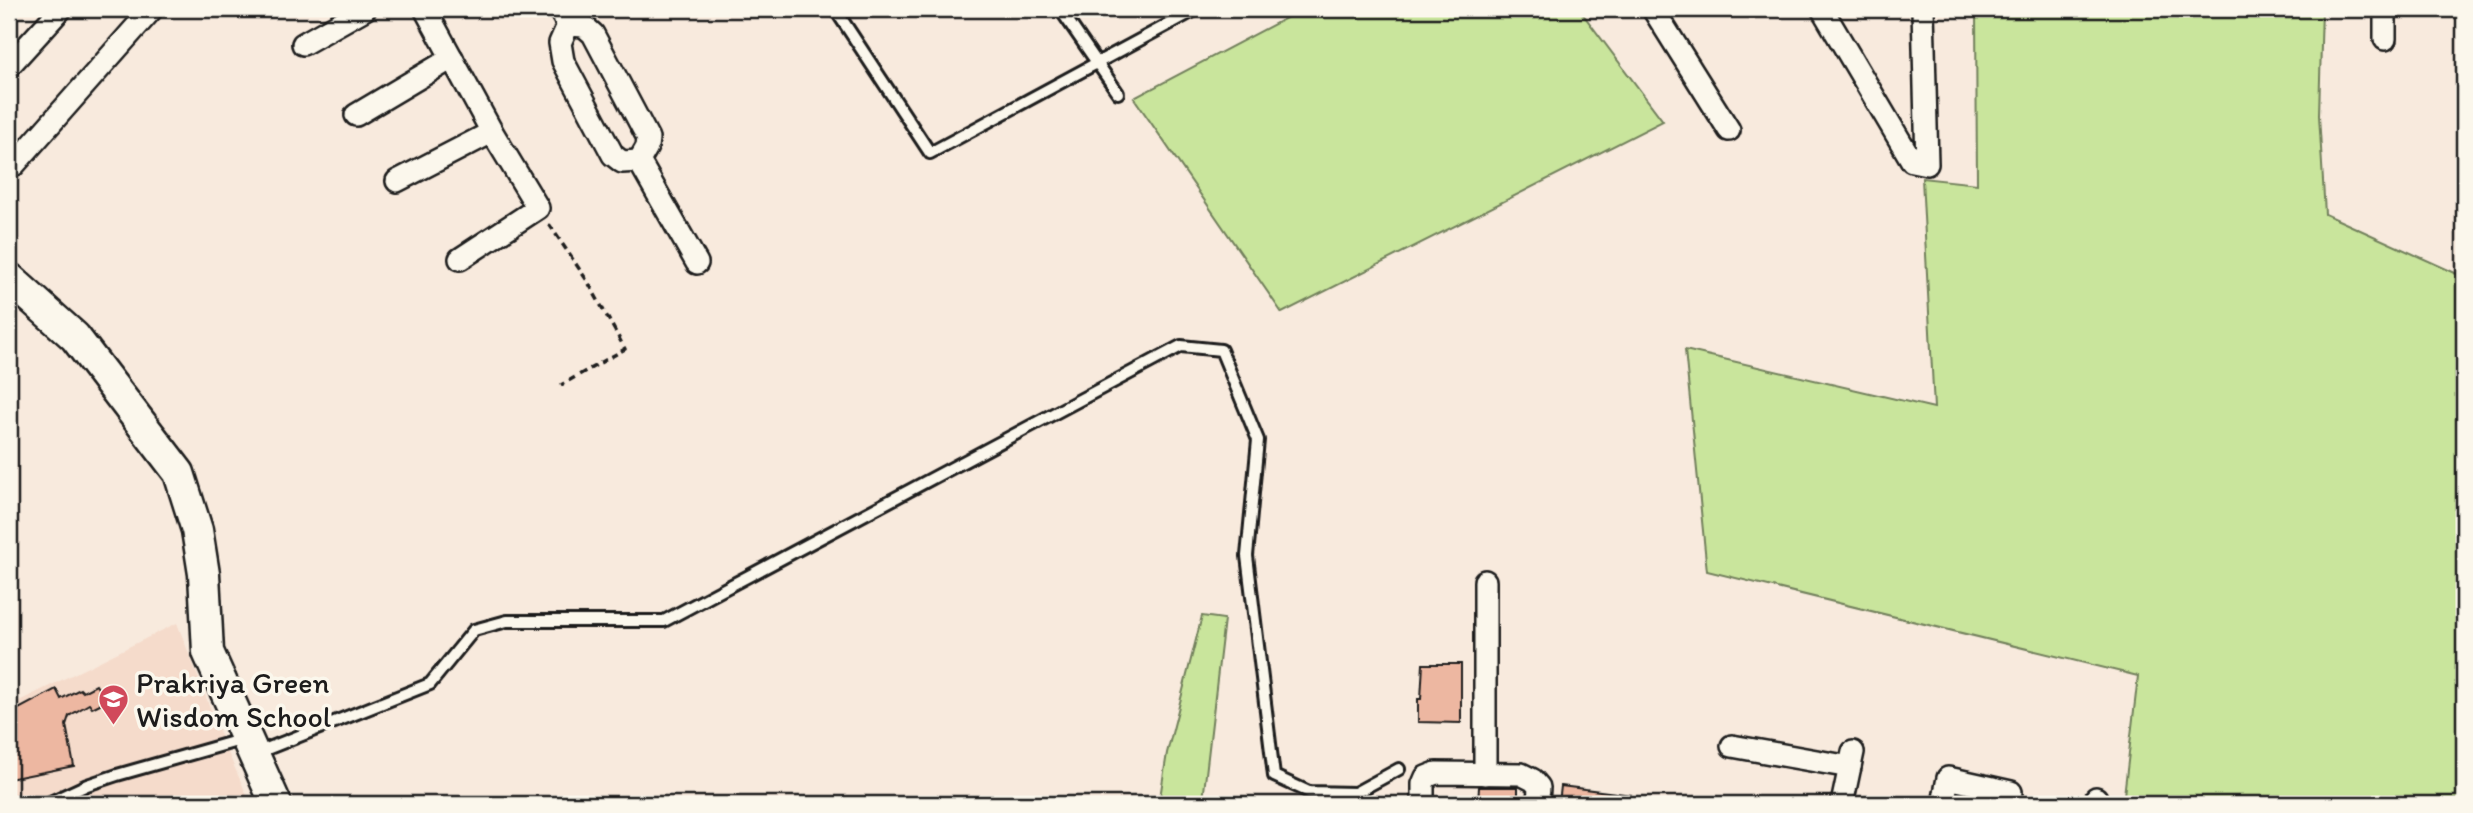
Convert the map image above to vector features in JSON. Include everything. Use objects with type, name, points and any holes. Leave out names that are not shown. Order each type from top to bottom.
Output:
[{"type":"main road","points":[[9,278],[75,337],[179,473],[197,530],[204,574],[208,652],[276,804]]},
{"type":"street","points":[[9,66],[61,9]]},
{"type":"street","points":[[9,159],[14,164],[152,9]]},
{"type":"street","points":[[303,44],[365,9]]},
{"type":"street","points":[[425,9],[492,132],[538,208],[460,259]]},
{"type":"street","points":[[1653,9],[1728,130]]},
{"type":"street","points":[[1822,9],[1912,161],[1927,164],[1923,9]]},
{"type":"street","points":[[2385,9],[2385,39]]},
{"type":"street","points":[[563,17],[584,26],[593,34],[648,138],[647,148],[639,161],[622,162],[613,155],[563,61],[563,17]]},
{"type":"street","points":[[356,115],[452,58]]},
{"type":"street","points":[[397,181],[492,132]]},
{"type":"street","points":[[639,161],[697,263]]},
{"type":"street","points":[[1485,581],[1485,774]]},
{"type":"street","points":[[1732,747],[1851,760],[1842,804]]},
{"type":"street","points":[[1423,804],[1423,784],[1426,777],[1436,773],[1521,774],[1533,780],[1539,787],[1538,804]]},
{"type":"street","points":[[1943,804],[1948,778],[2011,792]]},
{"type":"lane","points":[[835,9],[930,153],[1197,9]]},
{"type":"lane","points":[[1060,9],[1118,93]]},
{"type":"lane","points":[[46,804],[107,778],[250,746],[430,684],[474,630],[508,621],[664,621],[1181,346],[1221,350],[1258,440],[1247,556],[1274,776],[1309,792],[1355,793],[1399,769]]},
{"type":"path","points":[[538,208],[588,282],[625,349],[561,384]]},
{"type":"shaded area","name":"Prakriya Green Wisdom School","points":[[177,623],[225,746],[251,804],[9,804],[9,706]]},
{"type":"green space","points":[[1303,9],[1579,9],[1663,121],[1282,313],[1134,98]]},
{"type":"green space","points":[[1976,9],[2322,9],[2319,115],[2325,214],[2464,277],[2464,804],[2123,804],[2138,676],[1707,571],[1685,350],[1934,408],[1922,178],[1977,184]]},
{"type":"green space","points":[[1202,616],[1224,619],[1203,800],[1247,804],[1159,804],[1167,753]]},
{"type":"building","points":[[1423,664],[1461,664],[1461,723],[1418,722]]},
{"type":"building","points":[[96,685],[106,701],[92,708],[89,704],[69,716],[66,725],[74,766],[9,779],[9,714],[56,689],[61,699],[80,689],[83,692]]},
{"type":"building","points":[[1561,786],[1631,795],[1631,804],[1559,804]]},
{"type":"building","points":[[1479,787],[1518,787],[1518,804],[1478,804]]},
{"type":"place","name":"Prakriya Green Wisdom School","points":[[113,726]]}]
